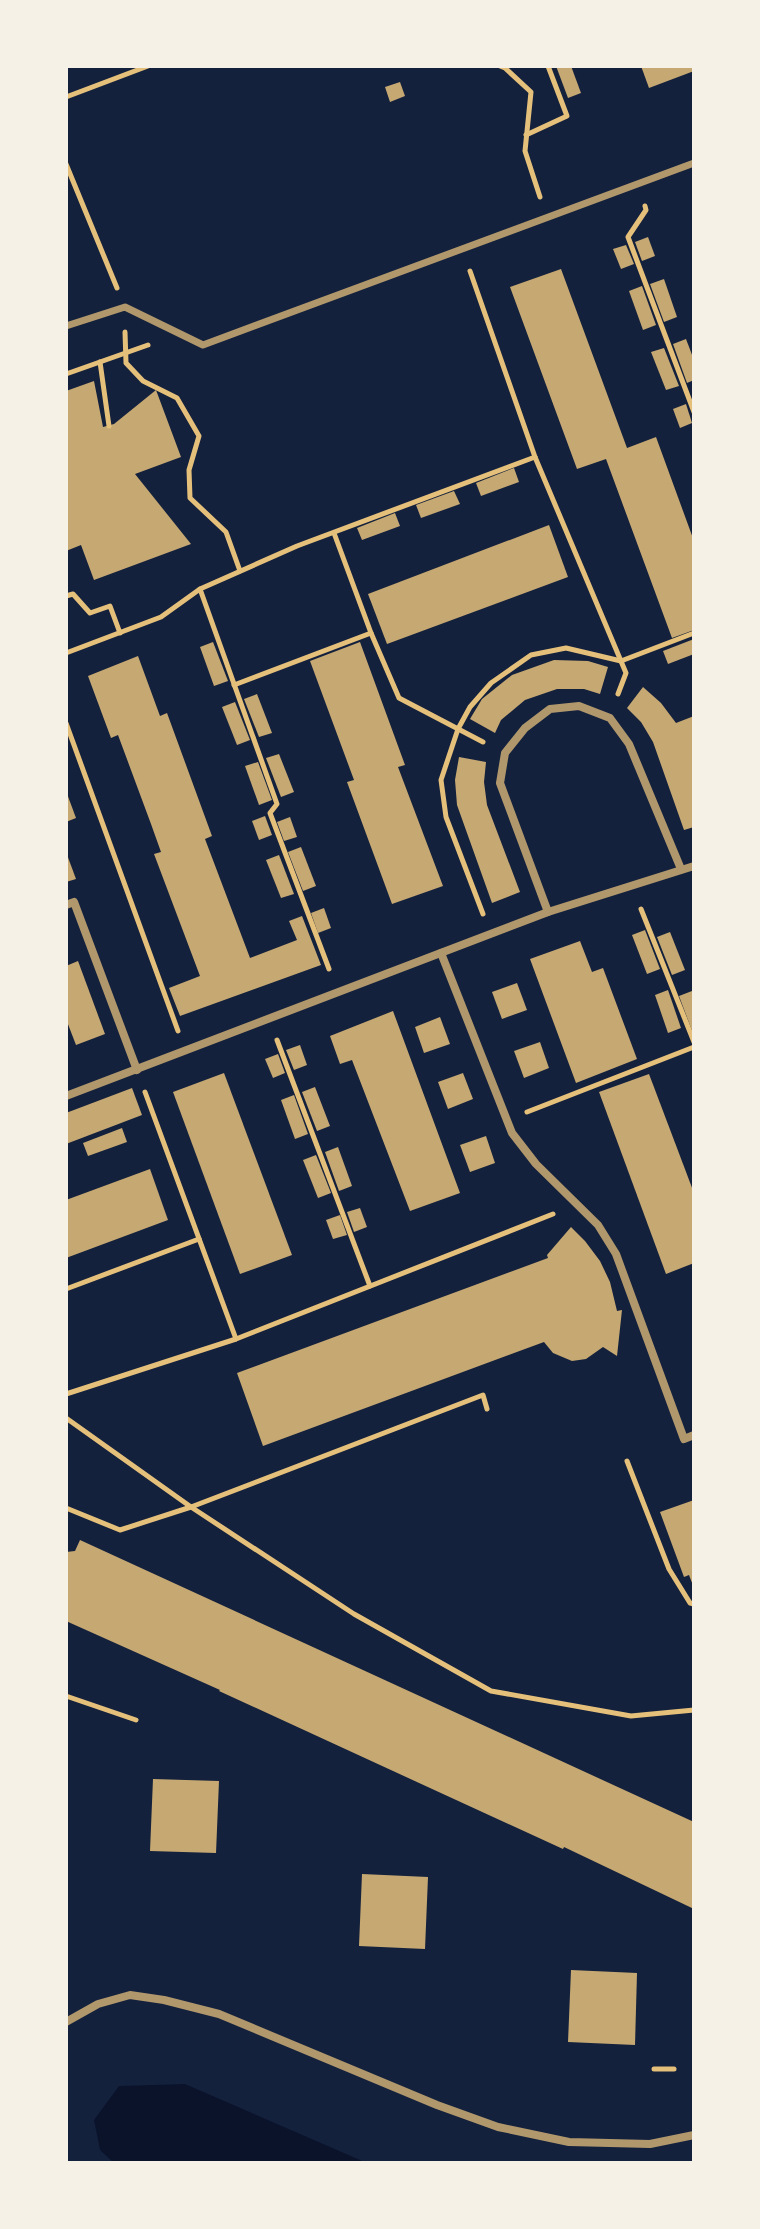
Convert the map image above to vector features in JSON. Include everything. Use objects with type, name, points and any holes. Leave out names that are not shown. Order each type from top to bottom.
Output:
[{"type":"street","points":[[66,326],[125,307],[203,345],[694,163]]},
{"type":"street","points":[[548,912],[500,783],[505,753],[525,728],[550,709],[579,706],[610,718],[629,744],[681,869]]},
{"type":"street","points":[[66,1096],[548,912],[694,866]]},
{"type":"street","points":[[66,905],[74,902],[137,1070]]},
{"type":"street","points":[[441,953],[512,1133],[536,1164],[598,1225],[616,1254],[684,1439],[694,1435]]},
{"type":"street","points":[[66,2022],[98,2004],[130,1995],[164,2000],[219,2014],[437,2105],[498,2127],[569,2142],[650,2144],[694,2135]]},
{"type":"path","points":[[66,97],[148,66]]},
{"type":"path","points":[[526,135],[567,116],[548,66]]},
{"type":"path","points":[[504,67],[531,92],[525,151],[547,217]]},
{"type":"path","points":[[66,164],[125,307],[126,363],[143,381],[177,398],[199,436],[189,470],[190,498],[226,532],[240,571]]},
{"type":"path","points":[[636,185],[646,210],[628,237],[694,412]]},
{"type":"path","points":[[462,247],[535,457],[626,673],[610,718]]},
{"type":"path","points":[[66,374],[180,334]]},
{"type":"path","points":[[100,362],[109,426]]},
{"type":"path","points":[[66,653],[161,617],[200,589],[240,571],[535,457]]},
{"type":"path","points":[[334,533],[399,698],[505,753]]},
{"type":"path","points":[[200,589],[277,804],[270,813],[338,993]]},
{"type":"path","points":[[66,596],[73,594],[90,613],[110,606],[120,633]]},
{"type":"path","points":[[234,685],[371,633]]},
{"type":"path","points":[[621,661],[694,633]]},
{"type":"path","points":[[66,723],[186,1052]]},
{"type":"path","points":[[507,1119],[694,1045],[632,885]]},
{"type":"path","points":[[269,1019],[370,1286]]},
{"type":"path","points":[[137,1070],[236,1339]]},
{"type":"path","points":[[66,1394],[236,1339],[577,1204]]},
{"type":"path","points":[[66,1289],[199,1239]]},
{"type":"path","points":[[66,1508],[120,1530],[191,1507],[483,1395],[487,1409]]},
{"type":"path","points":[[66,1418],[191,1507],[354,1614],[491,1691],[631,1716],[694,1710]]},
{"type":"path","points":[[627,1461],[669,1569],[690,1603],[694,1604]]},
{"type":"path","points":[[66,1696],[136,1720]]},
{"type":"path","points":[[654,2069],[674,2069]]},
{"type":"water","points":[[185,2084],[367,2163],[114,2163],[100,2150],[94,2120],[119,2086]]},
{"type":"building","points":[[556,66],[571,66],[581,93],[568,98]]},
{"type":"building","points":[[641,66],[694,66],[694,71],[649,88]]},
{"type":"building","points":[[400,82],[405,96],[390,102],[385,87]]},
{"type":"building","points":[[648,237],[655,256],[642,261],[635,242]]},
{"type":"building","points":[[626,245],[634,264],[621,269],[613,249]]},
{"type":"building","points":[[561,269],[627,448],[656,437],[694,541],[694,630],[672,638],[606,459],[577,469],[510,287]]},
{"type":"building","points":[[664,279],[677,317],[664,322],[650,284]]},
{"type":"building","points":[[642,286],[656,325],[643,330],[629,291]]},
{"type":"building","points":[[686,339],[694,360],[694,380],[687,383],[673,344]]},
{"type":"building","points":[[664,348],[679,386],[666,390],[651,352]]},
{"type":"building","points":[[94,381],[103,427],[114,424],[156,390],[181,457],[135,474],[191,544],[94,580],[81,545],[66,551],[66,391]]},
{"type":"building","points":[[686,404],[692,423],[680,428],[673,409]]},
{"type":"building","points":[[514,468],[519,482],[481,496],[476,483]]},
{"type":"building","points":[[454,491],[460,504],[421,518],[416,505]]},
{"type":"building","points":[[395,513],[400,526],[362,540],[357,528]]},
{"type":"building","points":[[549,525],[568,577],[387,644],[368,594]]},
{"type":"building","points":[[694,639],[694,654],[668,664],[663,651]]},
{"type":"building","points":[[213,642],[228,681],[214,686],[200,647]]},
{"type":"building","points":[[360,642],[405,765],[398,767],[443,886],[392,904],[347,782],[354,780],[310,661]]},
{"type":"building","points":[[138,656],[160,716],[167,713],[212,836],[205,839],[250,958],[297,940],[289,921],[302,916],[321,965],[180,1016],[169,988],[200,976],[154,854],[161,852],[118,735],[111,738],[88,676]]},
{"type":"building","points":[[554,660],[588,661],[608,667],[600,694],[584,689],[557,689],[525,700],[501,720],[495,733],[470,719],[482,699],[512,675]]},
{"type":"building","points":[[643,687],[661,703],[676,723],[694,716],[694,827],[684,830],[653,742],[641,722],[627,708]]},
{"type":"building","points":[[257,694],[272,733],[259,737],[244,699]]},
{"type":"building","points":[[235,702],[250,740],[237,745],[222,707]]},
{"type":"building","points":[[279,754],[294,792],[281,797],[266,758]]},
{"type":"building","points":[[459,757],[486,762],[484,782],[487,805],[520,892],[492,903],[457,805],[455,780]]},
{"type":"building","points":[[258,762],[272,800],[259,805],[245,766]]},
{"type":"building","points":[[66,791],[76,818],[66,822]]},
{"type":"building","points":[[265,816],[272,835],[259,840],[252,821]]},
{"type":"building","points":[[290,817],[297,837],[284,841],[277,822]]},
{"type":"building","points":[[301,847],[316,886],[303,891],[288,852]]},
{"type":"building","points":[[66,852],[76,879],[66,882]]},
{"type":"building","points":[[279,855],[294,894],[281,898],[266,860]]},
{"type":"building","points":[[324,908],[331,928],[318,933],[311,913]]},
{"type":"building","points":[[645,930],[660,969],[647,974],[632,935]]},
{"type":"building","points":[[670,932],[685,970],[672,975],[657,937]]},
{"type":"building","points":[[580,941],[592,972],[603,968],[637,1059],[576,1083],[530,959]]},
{"type":"building","points":[[78,961],[105,1034],[76,1045],[66,1019],[66,966]]},
{"type":"building","points":[[517,983],[527,1010],[502,1019],[492,992]]},
{"type":"building","points":[[668,990],[681,1028],[668,1033],[655,995]]},
{"type":"building","points":[[692,991],[694,996],[694,1036],[679,996]]},
{"type":"building","points":[[393,1011],[460,1193],[410,1211],[352,1060],[340,1064],[330,1036]]},
{"type":"building","points":[[440,1017],[450,1044],[424,1053],[415,1027]]},
{"type":"building","points":[[540,1042],[549,1068],[524,1078],[514,1051]]},
{"type":"building","points":[[300,1045],[307,1065],[294,1070],[286,1050]]},
{"type":"building","points":[[278,1054],[285,1073],[273,1078],[265,1059]]},
{"type":"building","points":[[224,1073],[292,1255],[240,1274],[173,1092]]},
{"type":"building","points":[[463,1073],[473,1099],[448,1109],[438,1082]]},
{"type":"building","points":[[649,1074],[694,1193],[694,1263],[666,1274],[599,1092]]},
{"type":"building","points":[[315,1087],[330,1126],[317,1131],[302,1092]]},
{"type":"building","points":[[132,1088],[142,1115],[66,1144],[66,1113]]},
{"type":"building","points":[[294,1095],[308,1134],[295,1139],[281,1100]]},
{"type":"building","points":[[122,1128],[127,1142],[88,1156],[83,1143]]},
{"type":"building","points":[[486,1136],[495,1163],[470,1172],[460,1145]]},
{"type":"building","points":[[338,1147],[352,1186],[339,1191],[325,1152]]},
{"type":"building","points":[[316,1155],[331,1193],[318,1198],[303,1160]]},
{"type":"building","points":[[150,1169],[168,1220],[66,1258],[66,1200]]},
{"type":"building","points":[[360,1208],[367,1227],[354,1232],[347,1212]]},
{"type":"building","points":[[340,1215],[347,1235],[333,1239],[326,1220]]},
{"type":"building","points":[[571,1227],[600,1261],[610,1282],[617,1311],[622,1310],[617,1356],[603,1347],[586,1359],[572,1361],[553,1353],[544,1342],[263,1446],[237,1373],[548,1258],[547,1255]]},
{"type":"building","points":[[694,1500],[694,1588],[689,1575],[684,1577],[660,1512]]},
{"type":"building","points":[[80,1540],[694,1822],[694,1909],[66,1621],[66,1552],[75,1551]]},
{"type":"building","points":[[153,1779],[219,1781],[216,1853],[150,1851]]},
{"type":"building","points":[[362,1874],[428,1877],[425,1949],[359,1946]]},
{"type":"building","points":[[571,1970],[637,1973],[635,2045],[568,2042]]}]
